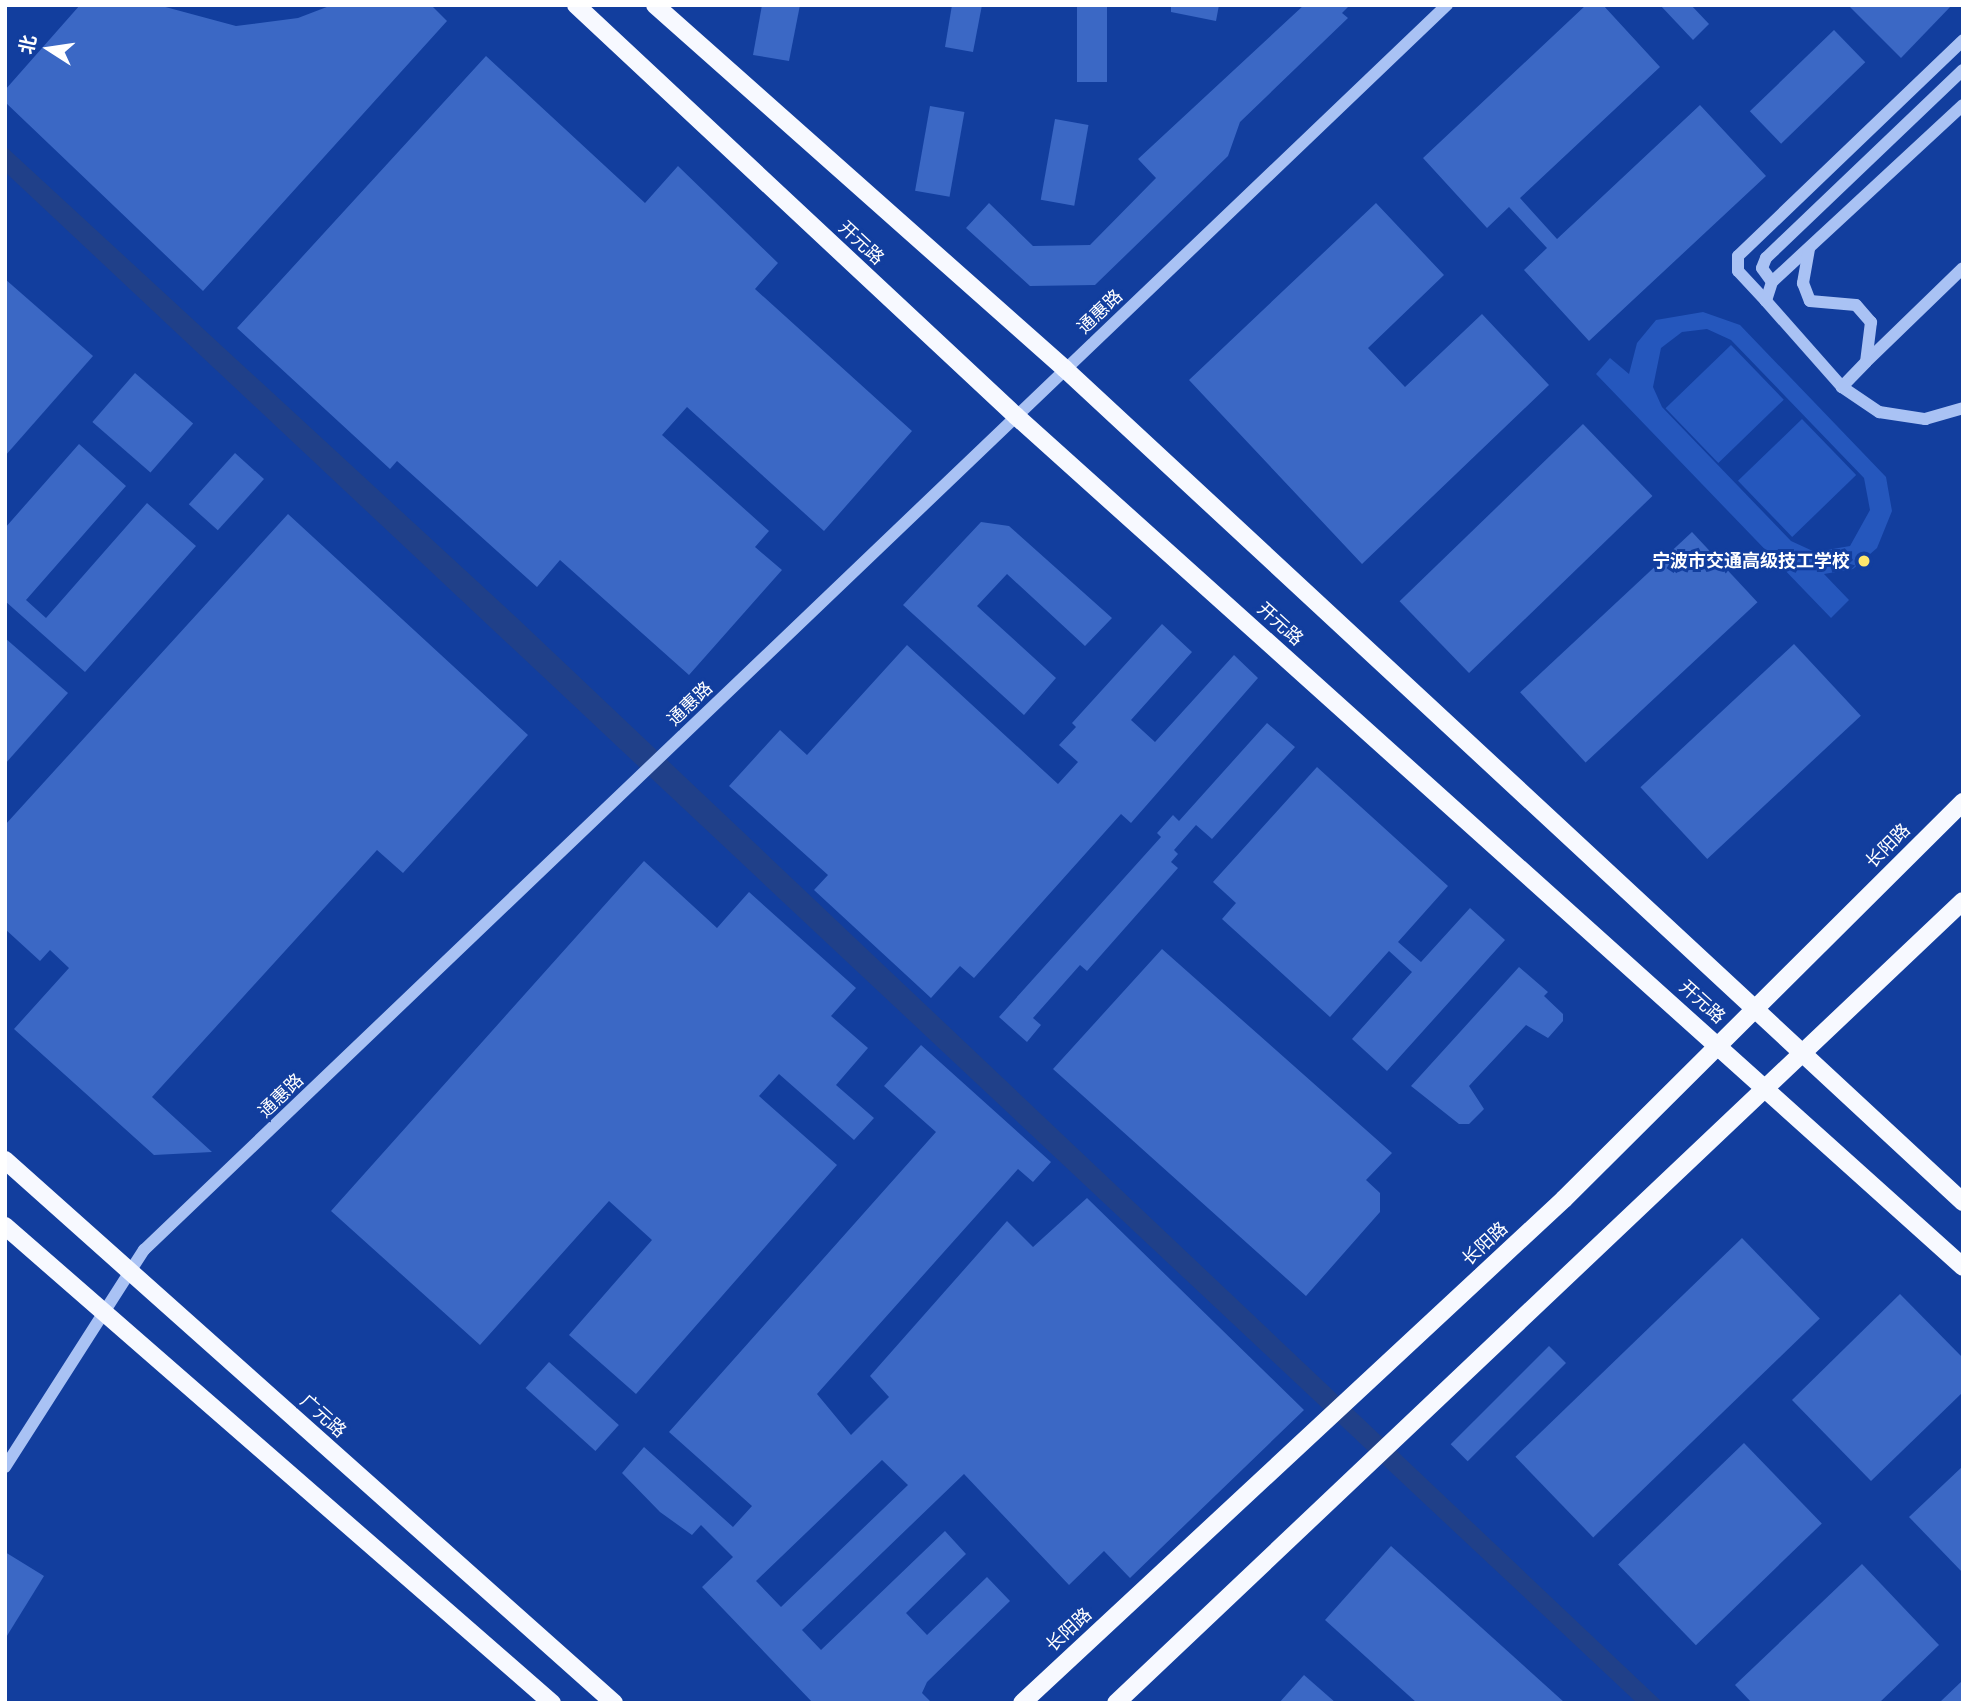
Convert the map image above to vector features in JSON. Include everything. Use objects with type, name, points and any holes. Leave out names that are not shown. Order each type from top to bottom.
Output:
[{"type":"main road","name":"开元路","points":[[576,5],[1016,416],[1963,1267]]},
{"type":"main road","name":"开元路","points":[[655,5],[1065,369],[1756,1007],[1799,1056],[1963,1202]]},
{"type":"main road","name":"长阳路","points":[[1021,1703],[1564,1199],[1963,802]]},
{"type":"main road","points":[[1116,1703],[1963,901]]},
{"type":"main road","name":"广元路","points":[[5,1160],[614,1703]]},
{"type":"main road","points":[[5,1226],[103,1315],[552,1703]]},
{"type":"street","name":"通惠路","points":[[5,1467],[103,1315],[127,1271],[1447,5]]},
{"type":"street","points":[[1963,40],[1738,256],[1738,271],[1842,387],[1894,416],[1925,419],[1963,408]]},
{"type":"street","points":[[1772,282],[1763,273],[1766,258],[1963,71]]},
{"type":"street","points":[[1766,301],[1772,282],[1963,105]]},
{"type":"street","points":[[1811,246],[1803,268],[1805,293],[1818,305],[1850,304],[1867,313],[1872,343],[1866,362]]},
{"type":"street","points":[[1842,387],[1963,268]]},
{"type":"shaded area","points":[[5,146],[517,618],[1663,1703],[1637,1703],[5,172]]},
{"type":"shaded area","points":[[1703,312],[1740,325],[1886,477],[1892,511],[1877,548],[1853,569],[1824,574],[1849,600],[1831,618],[1596,374],[1610,358],[1629,374],[1637,343],[1656,320]],"holes":[[[1707,329],[1731,340],[1864,478],[1870,510],[1850,546],[1815,552],[1791,541],[1662,407],[1653,387],[1661,348],[1682,332]]]},
{"type":"shaded area","points":[[1731,345],[1784,400],[1718,463],[1666,408]]},
{"type":"shaded area","points":[[1802,419],[1856,475],[1792,537],[1738,481]]},
{"type":"building","points":[[80,5],[158,5],[236,26],[298,18],[332,5],[431,5],[447,21],[203,291],[5,102],[5,90]]},
{"type":"building","points":[[762,5],[800,5],[789,61],[753,55]]},
{"type":"building","points":[[952,5],[982,5],[973,52],[945,47]]},
{"type":"building","points":[[1077,5],[1107,5],[1107,82],[1077,82]]},
{"type":"building","points":[[1171,5],[1219,5],[1216,21],[1171,12]]},
{"type":"building","points":[[1304,5],[1350,5],[1342,13],[1348,18],[1240,122],[1228,156],[1095,285],[1030,286],[966,228],[989,203],[1033,246],[1090,245],[1156,178],[1138,159]]},
{"type":"building","points":[[1586,5],[1603,5],[1660,67],[1520,198],[1557,239],[1700,105],[1766,176],[1589,341],[1524,270],[1547,248],[1509,207],[1487,228],[1423,158]]},
{"type":"building","points":[[1660,5],[1691,5],[1709,24],[1693,40]]},
{"type":"building","points":[[1848,5],[1952,5],[1901,58]]},
{"type":"building","points":[[1834,30],[1865,62],[1781,144],[1750,111]]},
{"type":"building","points":[[486,56],[645,203],[678,166],[778,263],[755,289],[912,431],[824,531],[687,407],[662,435],[769,531],[755,547],[782,570],[689,675],[560,560],[537,587],[397,461],[390,469],[237,328]]},
{"type":"building","points":[[930,106],[964,112],[950,197],[915,191]]},
{"type":"building","points":[[1055,119],[1088,125],[1074,206],[1041,200]]},
{"type":"building","points":[[1376,203],[1444,275],[1368,348],[1405,387],[1482,314],[1549,385],[1362,564],[1189,380]]},
{"type":"building","points":[[5,279],[93,356],[5,456]]},
{"type":"building","points":[[135,373],[193,424],[150,473],[92,422]]},
{"type":"building","points":[[1583,424],[1652,496],[1469,673],[1400,601]]},
{"type":"building","points":[[79,444],[126,486],[26,600],[46,618],[147,503],[196,546],[85,672],[5,601],[5,528]]},
{"type":"building","points":[[235,453],[264,479],[218,530],[189,504]]},
{"type":"building","points":[[288,514],[528,735],[403,873],[377,850],[152,1097],[212,1152],[154,1155],[14,1029],[69,968],[50,950],[40,961],[5,929],[5,825]]},
{"type":"building","points":[[981,522],[1009,526],[1112,618],[1085,646],[1007,574],[977,606],[1056,678],[1024,715],[903,605]]},
{"type":"building","points":[[1692,532],[1757,602],[1586,762],[1520,692]]},
{"type":"building","points":[[1162,624],[1192,652],[1131,720],[1155,742],[1234,655],[1258,678],[1131,823],[1121,814],[974,978],[960,966],[931,998],[814,890],[828,875],[729,786],[780,730],[807,755],[907,645],[1058,784],[1078,762],[1059,745],[1076,727],[1072,723]]},
{"type":"building","points":[[5,638],[68,693],[5,764]]},
{"type":"building","points":[[1794,644],[1861,716],[1707,859],[1640,787]]},
{"type":"building","points":[[1267,723],[1295,747],[1212,839],[1196,825],[1174,850],[1178,854],[1171,862],[1178,868],[1087,971],[1080,965],[1033,1018],[1041,1025],[1027,1042],[999,1017],[1161,837],[1157,833],[1173,815],[1179,821]]},
{"type":"building","points":[[1317,767],[1448,886],[1398,942],[1421,962],[1470,908],[1505,940],[1387,1071],[1352,1039],[1412,972],[1389,951],[1330,1017],[1222,919],[1236,903],[1213,882]]},
{"type":"building","points":[[644,861],[717,928],[749,892],[856,988],[831,1016],[868,1048],[836,1085],[874,1118],[854,1140],[779,1074],[759,1096],[837,1165],[636,1394],[569,1335],[652,1240],[609,1201],[480,1345],[331,1211]]},
{"type":"building","points":[[1162,949],[1392,1153],[1366,1180],[1380,1193],[1380,1212],[1306,1296],[1053,1069]]},
{"type":"building","points":[[1519,967],[1548,992],[1544,996],[1563,1014],[1563,1021],[1548,1038],[1526,1025],[1469,1086],[1484,1109],[1469,1124],[1459,1124],[1411,1086]]},
{"type":"building","points":[[921,1045],[1051,1162],[1033,1182],[1018,1169],[817,1394],[851,1435],[889,1397],[870,1376],[1007,1221],[1033,1247],[1087,1198],[1304,1410],[1130,1578],[1104,1551],[1069,1585],[964,1474],[802,1630],[821,1650],[945,1531],[966,1554],[906,1613],[927,1635],[987,1577],[1010,1601],[927,1682],[922,1693],[932,1703],[813,1703],[702,1587],[733,1557],[701,1525],[692,1535],[660,1512],[622,1473],[644,1447],[733,1527],[752,1506],[669,1432],[936,1132],[884,1086]],"holes":[[[882,1460],[908,1485],[781,1607],[756,1581]]]},
{"type":"building","points":[[1742,1238],[1820,1319],[1593,1537],[1515,1457]]},
{"type":"building","points":[[1900,1294],[1963,1358],[1963,1392],[1871,1481],[1792,1400]]},
{"type":"building","points":[[1549,1346],[1566,1363],[1468,1461],[1451,1444]]},
{"type":"building","points":[[549,1362],[619,1425],[595,1451],[526,1388]]},
{"type":"building","points":[[1744,1443],[1822,1524],[1696,1645],[1618,1565]]},
{"type":"building","points":[[1963,1466],[1963,1573],[1909,1517]]},
{"type":"building","points":[[1391,1546],[1565,1703],[1417,1703],[1325,1620]]},
{"type":"building","points":[[5,1552],[44,1576],[5,1639]]},
{"type":"building","points":[[1862,1564],[1939,1645],[1879,1703],[1752,1703],[1735,1685]]},
{"type":"building","points":[[1304,1675],[1336,1703],[1279,1703]]},
{"type":"building","points":[[1963,1680],[1963,1703],[1939,1703]]},
{"type":"place","name":"宁波市交通高级技工学校","points":[[1864,561]]}]
